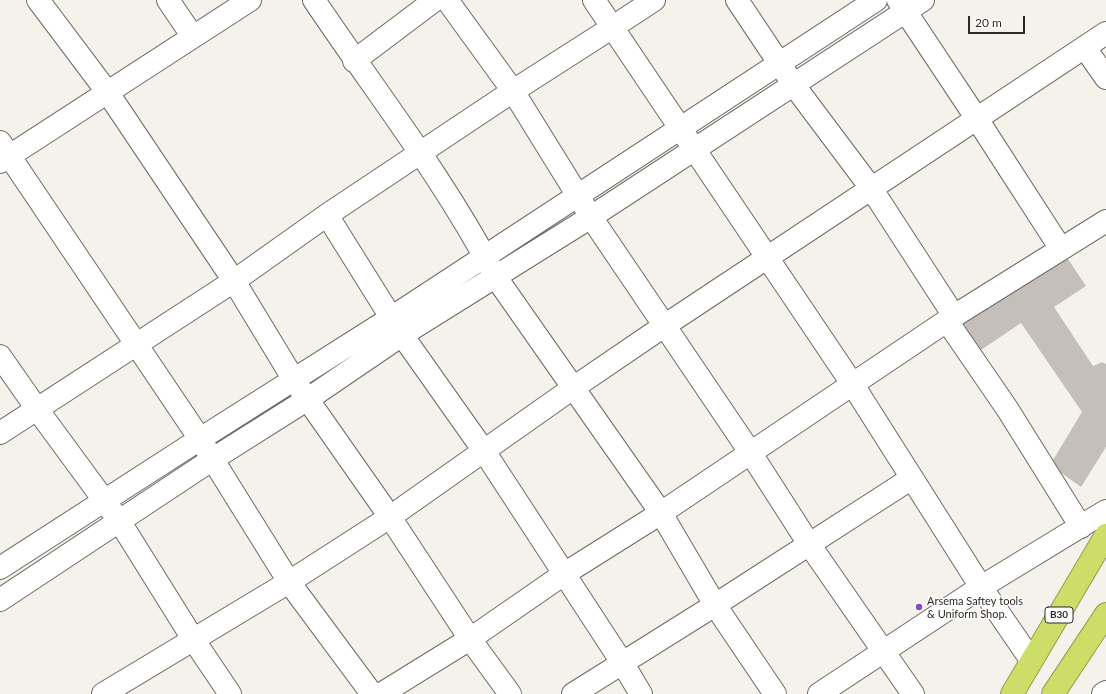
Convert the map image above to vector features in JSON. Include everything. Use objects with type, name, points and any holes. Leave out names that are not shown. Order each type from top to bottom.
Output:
[{"type":"highway","name":"B30","points":[[1012,694],[1031,660],[1103,549]]},
{"type":"highway","points":[[1053,694],[1106,614]]},
{"type":"street","points":[[38,0],[108,93],[234,280],[294,380],[390,517],[470,639],[510,694]]},
{"type":"street","points":[[168,0],[193,37]]},
{"type":"street","points":[[250,0],[108,93],[3,153],[137,345],[200,439],[289,582],[372,694]]},
{"type":"street","points":[[314,0],[354,61],[421,152],[485,256],[495,276],[661,513],[715,605],[775,694]]},
{"type":"street","points":[[354,61],[435,0]]},
{"type":"street","points":[[447,0],[513,91],[590,217],[750,452],[809,544],[913,694]]},
{"type":"street","points":[[594,0],[853,385],[981,587],[1031,660]]},
{"type":"street","points":[[0,433],[137,345],[421,152],[654,0]]},
{"type":"street","points":[[737,0],[793,84],[871,188],[1081,527]]},
{"type":"street","points":[[0,600],[213,459],[308,399],[485,256],[578,197],[876,0]]},
{"type":"street","points":[[0,568],[294,380],[495,276],[695,150],[793,84],[901,6],[923,0]]},
{"type":"street","points":[[901,6],[977,119],[1061,249]]},
{"type":"street","points":[[103,694],[289,582],[390,517],[484,450],[664,326],[1106,33]]},
{"type":"street","points":[[1085,48],[1106,78]]},
{"type":"street","points":[[327,215],[396,327],[484,450],[641,694]]},
{"type":"street","points":[[381,694],[470,639],[564,574],[661,513],[750,452],[951,319],[1106,220]]},
{"type":"street","points":[[0,356],[104,502],[120,522],[193,639],[230,694]]},
{"type":"street","points":[[573,694],[623,664],[912,478]]},
{"type":"street","points":[[819,694],[981,587],[1106,511]]},
{"type":"building","points":[[1064,253],[1086,286],[1054,307],[1093,366],[1102,362],[1106,364],[1106,447],[1081,487],[1050,465],[1082,412],[1021,323],[978,352],[959,324]]},
{"type":"place","name":"Arsema Saftey tools & Uniform Shop.","points":[[919,607]]}]
